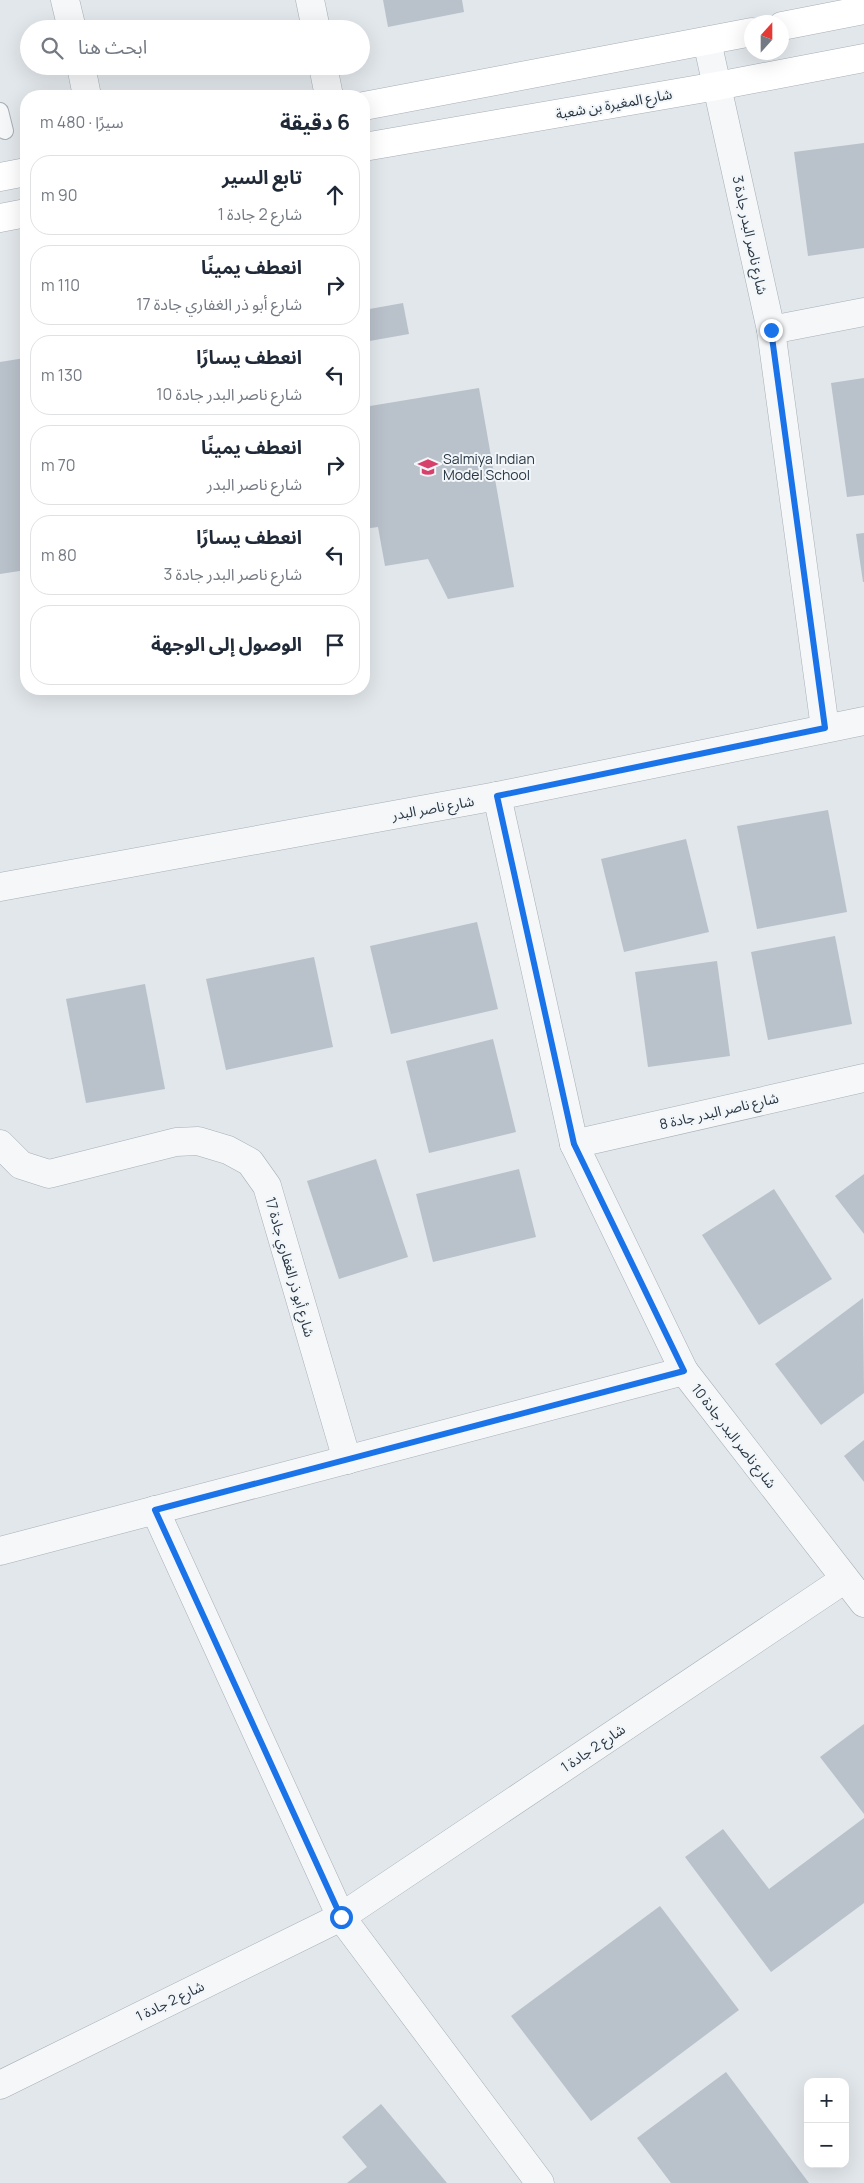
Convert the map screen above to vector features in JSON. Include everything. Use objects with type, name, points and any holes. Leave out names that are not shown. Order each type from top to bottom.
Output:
[{"type":"main road","points":[[789,25],[864,10]]},
{"type":"main road","points":[[370,105],[744,34]]},
{"type":"main road","name":"شارع المغيرة بن شعبة","points":[[370,146],[717,86],[864,58]]},
{"type":"main road","points":[[0,177],[20,173]]},
{"type":"main road","points":[[0,218],[20,214]]},
{"type":"street","points":[[66,0],[70,20]]},
{"type":"street","points":[[310,0],[314,20]]},
{"type":"street","name":"شارع ناصر البدر جادة 3","points":[[707,41],[771,330],[825,728]]},
{"type":"street","points":[[82,75],[86,90]]},
{"type":"street","points":[[325,75],[328,90]]},
{"type":"street","points":[[771,330],[864,312]]},
{"type":"street","name":"شارع ناصر البدر","points":[[0,887],[497,796],[864,721]]},
{"type":"street","name":"شارع ناصر البدر جادة 10","points":[[497,796],[574,1144],[684,1371],[864,1603]]},
{"type":"street","name":"شارع ناصر البدر جادة 8","points":[[574,1144],[864,1078]]},
{"type":"street","name":"شارع أبو ذر الغفاري جادة 17","points":[[0,1144],[21,1165],[49,1174],[176,1142],[198,1141],[228,1150],[250,1162],[267,1186],[347,1460]]},
{"type":"street","points":[[0,1551],[684,1371]]},
{"type":"street","points":[[155,1510],[341,1917],[540,2183]]},
{"type":"street","name":"شارع 2 جادة 1","points":[[0,2085],[341,1917],[845,1579]]},
{"type":"lane","points":[[0,111],[5,131]]},
{"type":"building","points":[[383,0],[462,0],[464,12],[388,27]]},
{"type":"building","points":[[864,143],[864,248],[808,256],[794,152]]},
{"type":"building","points":[[403,303],[409,334],[370,341],[370,309]]},
{"type":"building","points":[[20,359],[20,571],[0,574],[0,362]]},
{"type":"building","points":[[864,378],[864,495],[847,497],[831,383]]},
{"type":"building","name":"Salmiya Indian Model School","points":[[479,388],[514,587],[448,599],[428,559],[385,566],[378,527],[370,528],[370,406]]},
{"type":"building","points":[[864,533],[864,582],[863,582],[856,534]]},
{"type":"building","points":[[828,810],[847,912],[757,929],[737,826]]},
{"type":"building","points":[[686,839],[709,932],[624,952],[601,859]]},
{"type":"building","points":[[477,922],[498,1009],[391,1034],[370,946]]},
{"type":"building","points":[[835,936],[852,1024],[768,1040],[751,952]]},
{"type":"building","points":[[314,957],[333,1047],[226,1070],[206,979]]},
{"type":"building","points":[[717,961],[730,1056],[648,1067],[635,972]]},
{"type":"building","points":[[145,984],[165,1089],[86,1103],[66,999]]},
{"type":"building","points":[[493,1039],[516,1132],[429,1153],[406,1061]]},
{"type":"building","points":[[376,1159],[408,1257],[339,1279],[307,1181]]},
{"type":"building","points":[[519,1169],[536,1237],[433,1262],[416,1194]]},
{"type":"building","points":[[864,1174],[864,1234],[835,1196]]},
{"type":"building","points":[[774,1189],[832,1279],[759,1325],[702,1235]]},
{"type":"building","points":[[863,1298],[864,1393],[821,1425],[775,1364]]},
{"type":"building","points":[[864,1440],[864,1482],[844,1456]]},
{"type":"building","points":[[864,1724],[864,1814],[820,1757]]},
{"type":"building","points":[[864,1818],[864,1903],[771,1972],[685,1857],[723,1829],[769,1889]]},
{"type":"building","points":[[660,1906],[739,2010],[591,2121],[511,2016]]},
{"type":"building","points":[[726,2072],[809,2183],[671,2183],[637,2138]]},
{"type":"building","points":[[381,2104],[447,2183],[347,2183],[367,2167],[342,2137]]},
{"type":"place","name":"Salmiya Indian Model School","points":[[428,467]]},
{"type":"route","points":[[341,1917],[155,1510],[684,1371],[574,1144],[497,796],[825,728],[771,330]]}]
